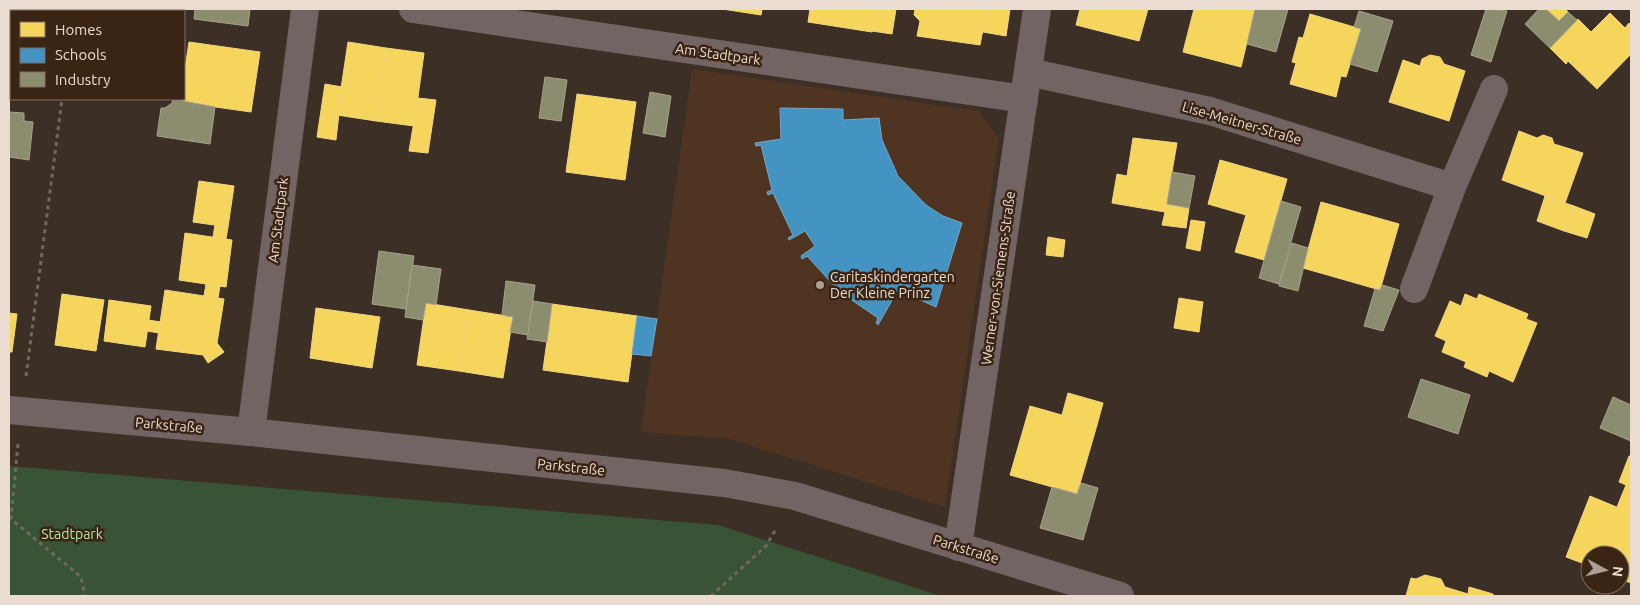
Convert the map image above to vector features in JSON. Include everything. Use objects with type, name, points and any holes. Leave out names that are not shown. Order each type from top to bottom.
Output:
[{"type":"street","name":"Am Stadtpark","points":[[251,432],[304,9]]},
{"type":"street","name":"Am Stadtpark","points":[[413,9],[1024,99]]},
{"type":"street","name":"Werner-von-Siemens-Straße","points":[[958,547],[1037,9]]},
{"type":"street","name":"Lise-Meitner-Straße","points":[[1028,72],[1210,112],[1452,187]]},
{"type":"street","points":[[1414,289],[1452,187],[1494,89]]},
{"type":"street","name":"Parkstraße","points":[[15,410],[251,432],[724,483],[795,496],[1120,596]]},
{"type":"path","points":[[62,100],[15,410],[10,520],[81,577],[85,596]]},
{"type":"path","points":[[711,596],[766,546],[795,496]]},
{"type":"shaded area","name":"Caritaskindergarten Der Kleine Prinz","points":[[692,69],[978,111],[999,138],[945,507],[730,439],[641,432]]},
{"type":"green space","name":"Stadtpark","points":[[9,466],[718,525],[941,596],[9,596]]},
{"type":"building: Homes","points":[[722,9],[762,9],[761,15]]},
{"type":"building: Homes","points":[[810,9],[876,9],[872,32],[808,22]]},
{"type":"building: Homes","points":[[876,9],[896,9],[892,34],[872,31]]},
{"type":"building: Homes","points":[[915,9],[987,9],[980,45],[917,36],[920,21],[914,15]]},
{"type":"building: Homes","points":[[987,9],[1010,9],[1006,36],[983,32]]},
{"type":"building: Homes","points":[[1080,9],[1148,9],[1139,41],[1076,25]]},
{"type":"building: Homes","points":[[1194,9],[1255,9],[1241,67],[1183,52]]},
{"type":"building: Homes","points":[[1546,9],[1565,9],[1568,12],[1559,21]]},
{"type":"building: Homes","points":[[1610,13],[1625,28],[1629,23],[1631,26],[1631,54],[1597,89],[1568,61],[1566,64],[1550,48],[1578,19],[1591,32]]},
{"type":"building: Homes","points":[[1310,14],[1361,29],[1346,77],[1341,76],[1336,97],[1290,84],[1296,63],[1292,62],[1299,37],[1303,38]]},
{"type":"building: Homes","points":[[9,27],[10,27],[10,60],[9,93]]},
{"type":"building: Homes","points":[[189,42],[260,52],[251,112],[180,102],[180,100],[185,100],[185,68]]},
{"type":"building: Homes","points":[[348,42],[386,48],[376,121],[337,115]]},
{"type":"building: Homes","points":[[386,48],[424,53],[414,126],[376,121]]},
{"type":"building: Homes","points":[[1430,55],[1440,57],[1444,64],[1465,71],[1449,121],[1389,102],[1403,60],[1420,66],[1422,59]]},
{"type":"building: Homes","points":[[325,84],[342,87],[336,140],[317,137]]},
{"type":"building: Homes","points":[[577,94],[636,102],[625,180],[566,172]]},
{"type":"building: Homes","points":[[418,98],[436,100],[428,153],[409,151]]},
{"type":"building: Homes","points":[[1519,131],[1537,138],[1543,135],[1552,138],[1554,144],[1583,153],[1565,203],[1502,180]]},
{"type":"building: Homes","points":[[1133,138],[1177,143],[1165,212],[1112,203],[1117,174],[1127,176]]},
{"type":"building: Homes","points":[[1220,160],[1287,179],[1264,260],[1235,252],[1246,215],[1208,204]]},
{"type":"building: Homes","points":[[199,181],[234,186],[228,227],[193,222]]},
{"type":"building: Homes","points":[[1545,196],[1574,206],[1564,231],[1537,221]]},
{"type":"building: Homes","points":[[1321,202],[1399,224],[1380,290],[1303,268]]},
{"type":"building: Homes","points":[[1167,204],[1189,208],[1186,228],[1162,225]]},
{"type":"building: Homes","points":[[1574,206],[1595,214],[1587,238],[1564,231]]},
{"type":"building: Homes","points":[[1191,220],[1205,222],[1200,251],[1186,248]]},
{"type":"building: Homes","points":[[215,225],[228,227],[226,239],[213,237]]},
{"type":"building: Homes","points":[[185,233],[232,240],[226,287],[179,280]]},
{"type":"building: Homes","points":[[1048,237],[1065,240],[1063,257],[1046,255]]},
{"type":"building: Homes","points":[[206,284],[220,286],[218,298],[204,296]]},
{"type":"building: Homes","points":[[165,290],[224,299],[217,343],[224,352],[208,363],[203,355],[156,349]]},
{"type":"building: Homes","points":[[62,294],[104,300],[96,351],[55,345]]},
{"type":"building: Homes","points":[[1465,294],[1477,299],[1479,294],[1528,314],[1526,319],[1537,323],[1513,382],[1489,371],[1487,377],[1464,367],[1466,362],[1442,352],[1446,341],[1435,336],[1450,301],[1461,306]]},
{"type":"building: Homes","points":[[1179,298],[1203,302],[1199,332],[1174,328]]},
{"type":"building: Homes","points":[[109,300],[151,306],[145,347],[104,341]]},
{"type":"building: Homes","points":[[426,303],[469,310],[459,371],[417,365]]},
{"type":"building: Homes","points":[[552,304],[637,316],[628,382],[543,370]]},
{"type":"building: Homes","points":[[316,308],[380,317],[372,368],[310,358]]},
{"type":"building: Homes","points":[[469,310],[513,317],[503,378],[459,371]]},
{"type":"building: Homes","points":[[9,313],[17,314],[12,352],[9,352]]},
{"type":"building: Homes","points":[[148,320],[161,322],[159,333],[147,331]]},
{"type":"building: Homes","points":[[1068,393],[1103,403],[1097,425],[1062,415]]},
{"type":"building: Homes","points":[[1030,406],[1097,425],[1077,494],[1010,475]]},
{"type":"building: Homes","points":[[1629,456],[1631,456],[1631,513],[1617,507],[1626,485],[1619,482]]},
{"type":"building: Homes","points":[[1590,496],[1631,513],[1631,583],[1630,545],[1580,545],[1580,562],[1566,557]]},
{"type":"building: Homes","points":[[1425,575],[1441,579],[1445,587],[1468,594],[1469,587],[1493,594],[1493,596],[1406,596],[1411,578],[1416,579]]},
{"type":"building: Schools","points":[[780,108],[843,109],[843,120],[879,118],[882,140],[898,176],[926,205],[943,216],[962,223],[936,307],[898,290],[878,325],[876,323],[878,318],[840,292],[837,296],[835,293],[838,290],[807,256],[802,259],[801,256],[815,246],[805,231],[789,240],[788,238],[793,235],[773,193],[768,195],[767,192],[772,190],[761,145],[756,146],[755,143],[781,139]]},
{"type":"building: Schools","points":[[637,316],[657,319],[651,356],[632,354]]},
{"type":"building: Industry","points":[[195,9],[250,9],[248,26],[194,19]]},
{"type":"building: Industry","points":[[1255,9],[1288,9],[1276,52],[1247,44]]},
{"type":"building: Industry","points":[[1486,9],[1507,11],[1491,62],[1471,55]]},
{"type":"building: Industry","points":[[1539,9],[1546,9],[1559,21],[1568,12],[1577,20],[1550,48],[1525,24]]},
{"type":"building: Industry","points":[[1359,11],[1393,21],[1377,72],[1350,64],[1361,29],[1354,27]]},
{"type":"building: Industry","points":[[545,77],[567,80],[561,121],[539,118]]},
{"type":"building: Industry","points":[[650,92],[671,96],[665,137],[643,133]]},
{"type":"building: Industry","points":[[173,100],[178,100],[215,107],[210,144],[157,136],[161,108],[165,108],[172,103]]},
{"type":"building: Industry","points":[[9,112],[24,113],[24,121],[33,122],[29,160],[9,157]]},
{"type":"building: Industry","points":[[1172,172],[1195,176],[1189,208],[1167,204]]},
{"type":"building: Industry","points":[[1281,201],[1301,207],[1279,284],[1259,278]]},
{"type":"building: Industry","points":[[1292,243],[1308,248],[1298,291],[1279,286]]},
{"type":"building: Industry","points":[[379,251],[414,256],[406,309],[372,304]]},
{"type":"building: Industry","points":[[412,265],[441,269],[436,305],[426,303],[423,320],[405,317]]},
{"type":"building: Industry","points":[[506,281],[535,285],[528,335],[510,332],[513,317],[502,315]]},
{"type":"building: Industry","points":[[1382,285],[1399,290],[1383,331],[1364,326],[1375,289],[1380,290]]},
{"type":"building: Industry","points":[[533,301],[552,304],[547,342],[527,339]]},
{"type":"building: Industry","points":[[1421,379],[1470,395],[1458,434],[1408,417]]},
{"type":"building: Industry","points":[[1613,397],[1631,405],[1631,441],[1600,428]]},
{"type":"building: Industry","points":[[1081,483],[1098,488],[1083,540],[1040,528],[1052,487],[1077,494]]},
{"type":"place","name":"Caritaskindergarten Der Kleine Prinz","points":[[820,285]]}]
